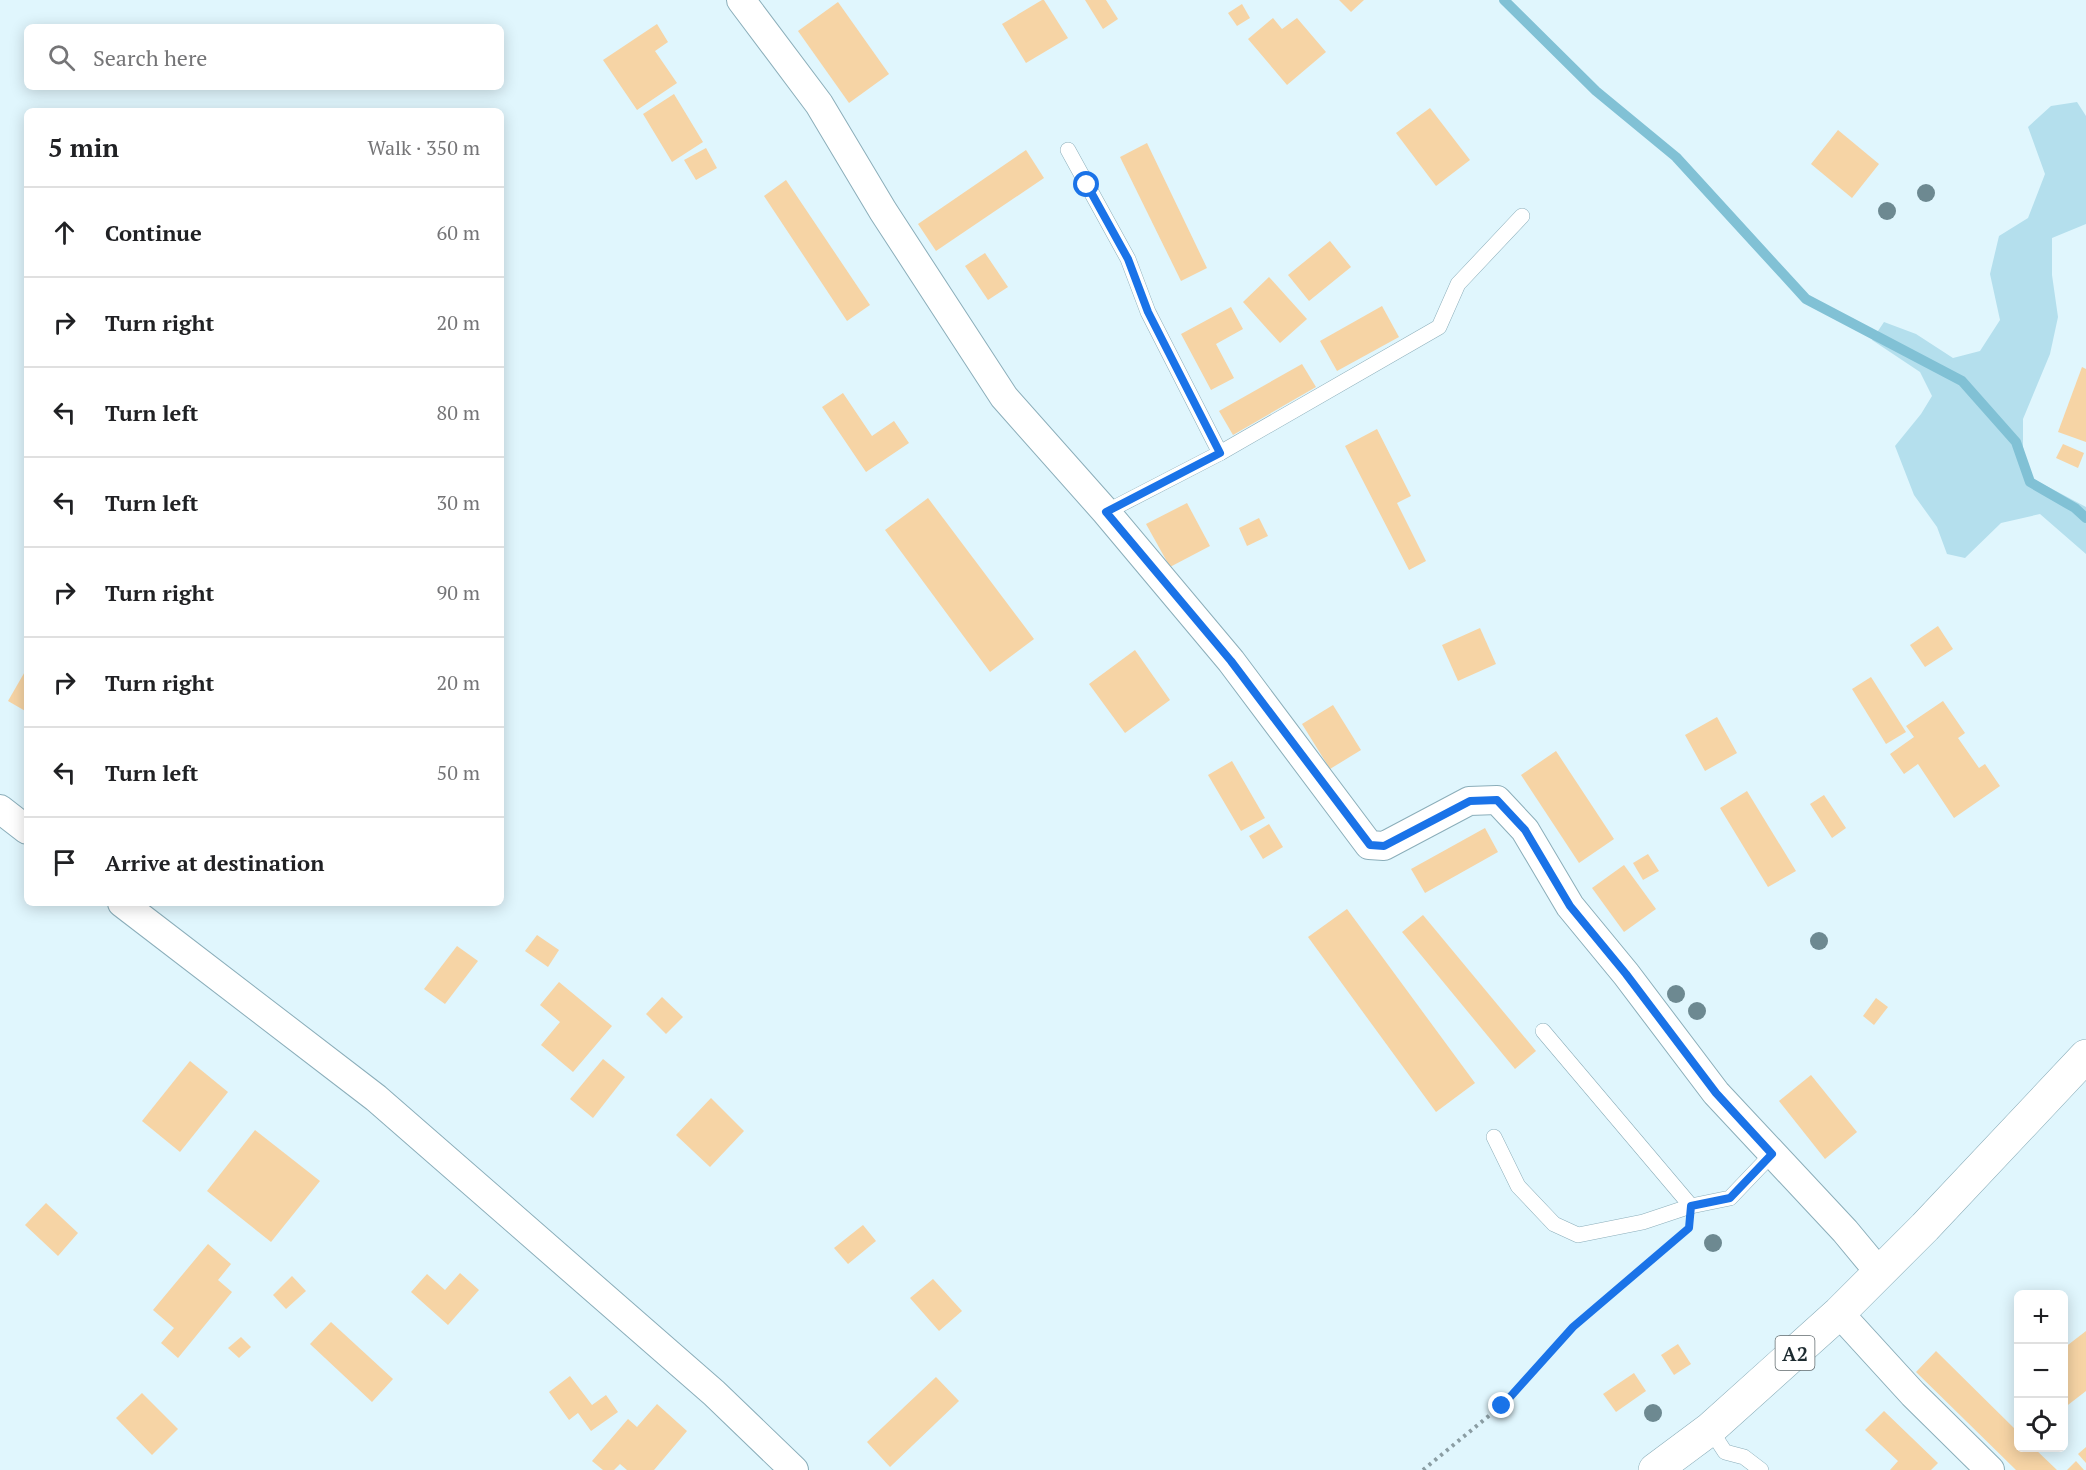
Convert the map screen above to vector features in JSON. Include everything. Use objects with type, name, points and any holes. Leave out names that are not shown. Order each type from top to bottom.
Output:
[{"type":"main road","name":"A2","points":[[1655,1470],[1710,1429],[1839,1313],[1925,1227],[2086,1056]]},
{"type":"street","points":[[741,0],[819,104],[883,211],[1004,397],[1106,512],[1231,661],[1370,845],[1384,846],[1470,801],[1497,800],[1525,830],[1570,906],[1626,974],[1716,1093],[1845,1231],[1879,1272]]},
{"type":"street","points":[[0,809],[24,828]]},
{"type":"street","points":[[126,906],[376,1098],[714,1393],[793,1470]]},
{"type":"street","points":[[1839,1313],[1913,1394],[1990,1470]]},
{"type":"lane","points":[[1068,150],[1128,259],[1148,312],[1220,453]]},
{"type":"lane","points":[[1106,512],[1220,453],[1439,327],[1458,284],[1522,216]]},
{"type":"lane","points":[[1543,1031],[1691,1206]]},
{"type":"lane","points":[[1494,1137],[1518,1186],[1554,1224],[1578,1235],[1643,1222],[1691,1206],[1730,1198],[1772,1154]]},
{"type":"lane","points":[[1710,1429],[1725,1452],[1744,1457],[1761,1470]]},
{"type":"path","points":[[1423,1470],[1502,1406],[1573,1327],[1689,1228],[1691,1206]]},
{"type":"shaded area","points":[[2077,102],[2086,116],[2086,224],[2052,238],[2052,275],[2058,317],[2050,354],[2023,419],[2023,447],[2028,476],[2086,507],[2086,554],[2040,514],[2001,523],[1965,558],[1947,554],[1937,527],[1914,495],[1895,446],[1921,414],[1932,396],[1920,372],[1872,340],[1884,322],[1916,334],[1953,358],[1980,351],[2000,320],[1990,274],[1999,236],[2028,218],[2045,174],[2028,127],[2051,106]]},
{"type":"building","points":[[1042,0],[1068,38],[1026,63],[1002,24]]},
{"type":"building","points":[[1085,0],[1106,0],[1118,19],[1103,29]]},
{"type":"building","points":[[1339,0],[1364,0],[1351,12]]},
{"type":"building","points":[[838,2],[889,74],[849,103],[798,31]]},
{"type":"building","points":[[1242,4],[1250,18],[1237,26],[1228,13]]},
{"type":"building","points":[[1273,18],[1282,29],[1297,18],[1326,52],[1287,85],[1248,39]]},
{"type":"building","points":[[657,24],[668,42],[655,51],[677,83],[637,110],[603,60]]},
{"type":"building","points":[[674,94],[703,142],[672,162],[643,114]]},
{"type":"building","points":[[1430,108],[1470,160],[1436,186],[1396,133]]},
{"type":"building","points":[[1838,130],[1879,164],[1852,198],[1811,164]]},
{"type":"building","points":[[1147,143],[1207,268],[1181,281],[1120,157]]},
{"type":"building","points":[[706,148],[717,168],[696,180],[684,160]]},
{"type":"building","points":[[1026,150],[1044,178],[936,251],[918,224]]},
{"type":"building","points":[[786,180],[870,305],[847,321],[764,196]]},
{"type":"building","points":[[1330,241],[1351,267],[1309,301],[1288,275]]},
{"type":"building","points":[[985,253],[1008,287],[988,300],[965,266]]},
{"type":"building","points":[[1269,277],[1307,319],[1280,343],[1243,302]]},
{"type":"building","points":[[1382,306],[1399,337],[1337,371],[1320,341]]},
{"type":"building","points":[[1231,307],[1243,329],[1216,344],[1234,378],[1211,390],[1181,334]]},
{"type":"building","points":[[1302,364],[1316,387],[1233,435],[1219,411]]},
{"type":"building","points":[[2082,367],[2086,369],[2086,442],[2058,432]]},
{"type":"building","points":[[843,393],[872,436],[894,421],[909,443],[866,472],[822,407]]},
{"type":"building","points":[[1377,429],[1411,496],[1397,503],[1426,561],[1409,570],[1345,446]]},
{"type":"building","points":[[2063,444],[2084,453],[2078,468],[2056,458]]},
{"type":"building","points":[[928,498],[1034,639],[990,672],[885,530]]},
{"type":"building","points":[[1187,503],[1210,546],[1170,567],[1146,524]]},
{"type":"building","points":[[1259,518],[1268,536],[1247,546],[1239,528]]},
{"type":"building","points":[[1938,626],[1953,649],[1925,667],[1910,645]]},
{"type":"building","points":[[1480,628],[1496,664],[1458,681],[1442,645]]},
{"type":"building","points":[[1135,650],[1170,700],[1125,733],[1089,684]]},
{"type":"building","points":[[24,673],[24,710],[8,701]]},
{"type":"building","points":[[1871,677],[1906,732],[1886,744],[1852,689]]},
{"type":"building","points":[[1943,701],[1965,733],[1958,738],[1979,768],[1985,764],[2000,786],[1954,818],[1918,764],[1904,774],[1890,754],[1914,737],[1906,726]]},
{"type":"building","points":[[1333,705],[1361,750],[1330,769],[1302,724]]},
{"type":"building","points":[[1717,717],[1737,753],[1705,771],[1685,735]]},
{"type":"building","points":[[1556,751],[1614,839],[1579,863],[1521,775]]},
{"type":"building","points":[[1232,761],[1265,818],[1241,831],[1208,775]]},
{"type":"building","points":[[1747,791],[1796,871],[1768,887],[1720,808]]},
{"type":"building","points":[[1824,795],[1846,828],[1832,838],[1810,804]]},
{"type":"building","points":[[1269,824],[1283,847],[1263,859],[1249,836]]},
{"type":"building","points":[[1485,828],[1498,852],[1425,893],[1411,869]]},
{"type":"building","points":[[1648,854],[1659,871],[1643,880],[1633,863]]},
{"type":"building","points":[[1624,865],[1656,909],[1624,932],[1592,888]]},
{"type":"building","points":[[1347,909],[1475,1083],[1436,1112],[1308,937]]},
{"type":"building","points":[[1423,915],[1536,1051],[1515,1069],[1402,932]]},
{"type":"building","points":[[537,935],[559,950],[548,967],[525,951]]},
{"type":"building","points":[[457,946],[478,961],[445,1004],[424,989]]},
{"type":"building","points":[[559,982],[612,1026],[573,1072],[541,1045],[560,1022],[540,1005]]},
{"type":"building","points":[[662,997],[683,1017],[666,1034],[646,1014]]},
{"type":"building","points":[[1876,998],[1888,1007],[1874,1025],[1863,1016]]},
{"type":"building","points":[[603,1059],[625,1077],[593,1118],[570,1099]]},
{"type":"building","points":[[190,1061],[228,1092],[180,1152],[142,1121]]},
{"type":"building","points":[[1811,1075],[1857,1132],[1825,1159],[1779,1101]]},
{"type":"building","points":[[711,1098],[744,1131],[710,1167],[676,1135]]},
{"type":"building","points":[[255,1130],[320,1181],[271,1242],[207,1191]]},
{"type":"building","points":[[46,1203],[78,1233],[58,1256],[25,1225]]},
{"type":"building","points":[[863,1225],[876,1241],[848,1264],[834,1248]]},
{"type":"building","points":[[208,1244],[231,1264],[218,1280],[232,1292],[178,1358],[161,1343],[174,1328],[153,1310]]},
{"type":"building","points":[[460,1273],[479,1290],[448,1325],[411,1292],[427,1274],[445,1290]]},
{"type":"building","points":[[292,1276],[306,1291],[286,1309],[273,1295]]},
{"type":"building","points":[[933,1279],[962,1311],[939,1331],[910,1298]]},
{"type":"building","points":[[331,1322],[393,1379],[372,1402],[310,1344]]},
{"type":"building","points":[[2086,1331],[2086,1391],[2068,1405],[2068,1398],[2068,1345]]},
{"type":"building","points":[[241,1337],[251,1347],[239,1358],[228,1348]]},
{"type":"building","points":[[1678,1344],[1691,1364],[1674,1375],[1661,1355]]},
{"type":"building","points":[[1936,1351],[2014,1428],[2014,1452],[2038,1452],[2057,1470],[2016,1470],[1916,1372]]},
{"type":"building","points":[[1634,1373],[1646,1391],[1616,1412],[1603,1394]]},
{"type":"building","points":[[570,1376],[592,1405],[606,1395],[618,1412],[591,1431],[578,1413],[569,1420],[549,1392]]},
{"type":"building","points":[[936,1377],[959,1401],[890,1467],[867,1442]]},
{"type":"building","points":[[142,1393],[178,1429],[152,1455],[116,1418]]},
{"type":"building","points":[[657,1404],[687,1431],[654,1470],[627,1470],[620,1464],[614,1470],[603,1470],[592,1461],[628,1419],[637,1427]]},
{"type":"building","points":[[1884,1411],[1938,1463],[1931,1470],[1890,1470],[1898,1461],[1865,1430]]},
{"type":"building","points":[[2086,1447],[2086,1463],[2078,1454]]},
{"type":"building","points":[[2076,1461],[2084,1470],[2067,1470]]},
{"type":"waterway","points":[[1504,0],[1596,91],[1676,157],[1806,299],[1962,381],[2016,442],[2030,482],[2075,508],[2086,518]]},
{"type":"route","points":[[1087,185],[1128,259],[1148,312],[1220,453],[1106,512],[1231,661],[1370,845],[1384,846],[1470,801],[1497,800],[1525,830],[1570,906],[1626,974],[1716,1093],[1772,1154],[1730,1198],[1691,1206],[1689,1228],[1573,1327],[1502,1406]]}]
